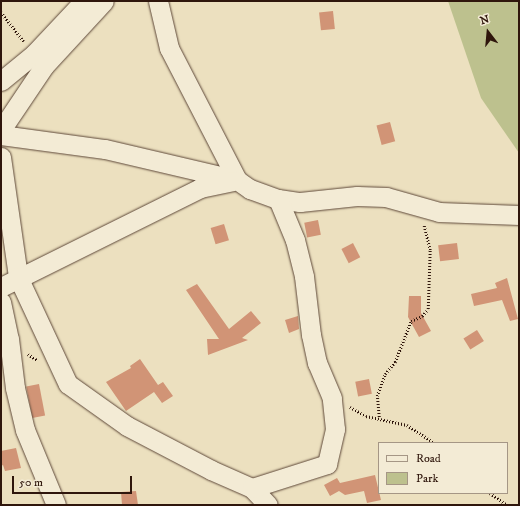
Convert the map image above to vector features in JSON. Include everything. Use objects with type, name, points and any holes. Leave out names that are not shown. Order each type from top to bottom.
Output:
[{"type":"street","points":[[1,81],[34,54],[84,1]]},
{"type":"street","points":[[1,130],[44,66],[104,1]]},
{"type":"street","points":[[158,1],[169,48],[237,180]]},
{"type":"street","points":[[1,135],[105,149],[237,180],[250,189],[278,199],[300,202],[357,196],[386,197],[438,212],[519,215]]},
{"type":"street","points":[[1,157],[18,277],[68,384],[127,426],[211,470],[252,488],[268,505]]},
{"type":"street","points":[[1,287],[18,277],[200,188],[237,180]]},
{"type":"street","points":[[252,488],[327,464],[335,429],[335,411],[317,362],[306,300],[304,276],[295,240],[278,199]]},
{"type":"street","points":[[1,302],[9,338],[15,388],[25,430],[56,505]]},
{"type":"path","points":[[379,417],[377,396],[385,374],[395,362],[411,321],[422,316],[428,308],[430,250],[420,208]]},
{"type":"path","points":[[9,338],[38,361]]},
{"type":"path","points":[[335,411],[347,406],[366,416],[379,417],[407,426],[433,442]]},
{"type":"path","points":[[491,494],[507,505]]},
{"type":"green space","points":[[448,1],[519,1],[519,153],[481,98]]},
{"type":"building","points":[[333,11],[335,29],[321,30],[319,12]]},
{"type":"building","points":[[390,122],[395,141],[382,145],[376,126]]},
{"type":"building","points":[[318,220],[321,235],[307,237],[304,223]]},
{"type":"building","points":[[224,224],[229,240],[216,244],[211,228]]},
{"type":"building","points":[[353,243],[360,257],[349,263],[341,249]]},
{"type":"building","points":[[457,243],[459,259],[440,261],[438,245]]},
{"type":"building","points":[[507,278],[518,319],[510,321],[502,300],[474,306],[471,294],[497,288],[495,283]]},
{"type":"building","points":[[197,284],[229,329],[251,311],[261,323],[242,338],[248,340],[208,355],[207,339],[219,339],[186,290]]},
{"type":"building","points":[[409,296],[421,296],[421,313],[431,331],[419,337],[408,317]]},
{"type":"building","points":[[298,316],[299,329],[289,333],[285,320]]},
{"type":"building","points":[[477,330],[484,341],[470,350],[463,338]]},
{"type":"building","points":[[140,359],[158,385],[163,382],[173,396],[162,403],[154,392],[126,411],[106,382],[131,368],[130,366]]},
{"type":"building","points":[[369,379],[372,394],[358,396],[355,382]]},
{"type":"building","points":[[39,384],[45,415],[32,418],[26,386]]},
{"type":"building","points":[[16,448],[21,468],[5,471],[3,465],[1,466],[1,451]]},
{"type":"building","points":[[375,475],[378,494],[380,494],[381,500],[367,503],[364,491],[345,495],[339,491],[330,496],[324,485],[337,478],[340,483]]},
{"type":"building","points":[[136,491],[138,505],[122,505],[121,492]]}]
